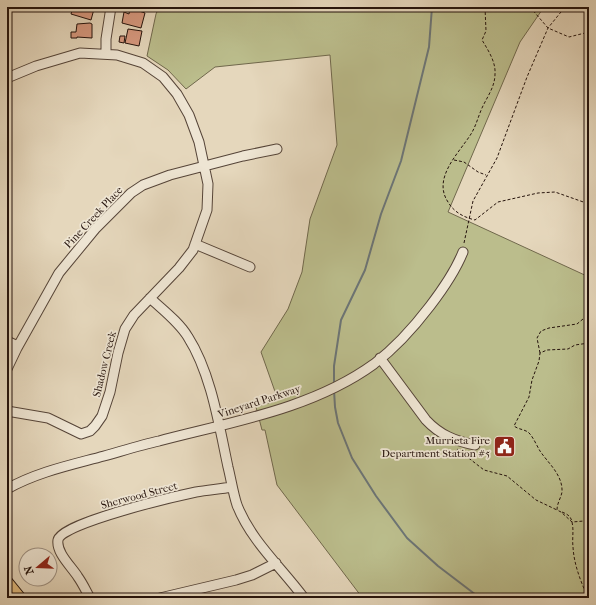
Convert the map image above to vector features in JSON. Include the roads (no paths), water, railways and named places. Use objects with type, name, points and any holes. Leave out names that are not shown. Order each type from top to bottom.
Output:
[{"type":"main road","points":[[7,582],[20,598]]},
{"type":"street","points":[[106,54],[106,39],[111,7]]},
{"type":"street","name":"Shadow Creek","points":[[7,78],[36,66],[80,53],[117,55],[143,63],[163,77],[177,94],[189,114],[199,142],[208,184],[207,210],[193,250],[179,268],[134,315],[125,329],[118,353],[110,392],[102,416],[90,431],[81,434],[48,418],[7,412]]},
{"type":"street","name":"Pine Creek Place","points":[[7,368],[59,273],[96,228],[131,192],[143,184],[204,166],[277,149]]},
{"type":"street","points":[[195,244],[250,267]]},
{"type":"street","name":"Vineyard Parkway","points":[[8,486],[39,474],[159,441],[256,417],[321,393],[354,376],[380,358],[399,342],[422,317],[444,287],[463,252]]},
{"type":"street","points":[[150,298],[187,335],[197,352],[205,372],[220,427],[232,487],[244,520],[256,538],[304,598]]},
{"type":"street","points":[[7,341],[18,346]]},
{"type":"street","points":[[380,358],[426,420],[434,428],[444,435],[460,442],[475,445]]},
{"type":"street","name":"Sherwood Street","points":[[90,598],[78,576],[65,559],[59,548],[58,540],[62,534],[96,519],[177,496],[232,487]]},
{"type":"street","points":[[160,598],[184,595],[244,578],[276,563]]},
{"type":"waterway","points":[[334,384],[334,366],[341,320],[365,270],[381,214],[401,161],[429,47],[432,7]]},
{"type":"waterway","points":[[334,390],[338,423],[352,458],[376,496],[407,538],[438,566],[480,598]]},
{"type":"place","name":"Murrieta Fire Department Station #5","points":[[505,446]]}]
